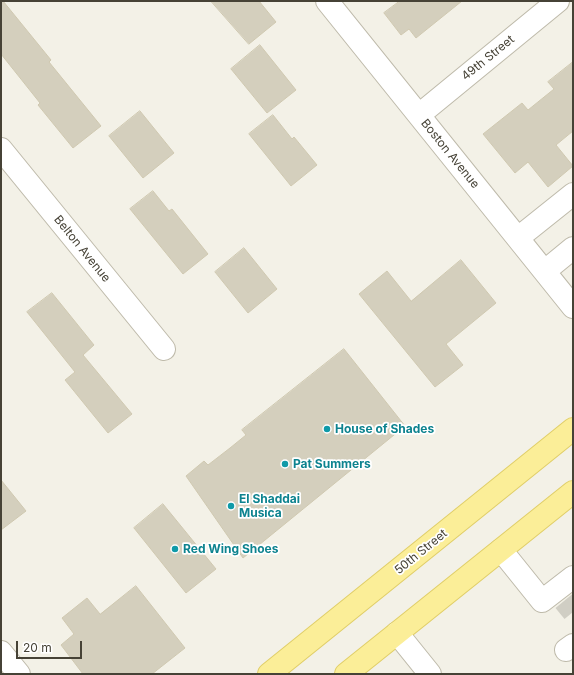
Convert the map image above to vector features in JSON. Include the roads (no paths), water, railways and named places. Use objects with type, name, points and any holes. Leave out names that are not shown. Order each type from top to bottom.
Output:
[{"type":"main road","name":"50th Street","points":[[268,674],[573,429]]},
{"type":"main road","points":[[346,674],[573,492]]},
{"type":"street","name":"Boston Avenue","points":[[327,1],[573,307]]},
{"type":"street","name":"49th Street","points":[[419,114],[558,1]]},
{"type":"street","name":"Belton Avenue","points":[[1,149],[164,350]]},
{"type":"street","points":[[518,238],[573,194]]},
{"type":"street","points":[[544,271],[573,248]]},
{"type":"street","points":[[501,550],[542,601],[560,596],[573,577]]},
{"type":"street","points":[[397,633],[430,674]]},
{"type":"street","points":[[1,652],[19,674]]},
{"type":"tunnel","points":[[564,601],[573,612]]},
{"type":"place","name":"House of Shades","points":[[327,429]]},
{"type":"place","name":"Pat Summers","points":[[285,464]]},
{"type":"place","name":"El Shaddai Musica","points":[[231,506]]},
{"type":"place","name":"Red Wing Shoes","points":[[175,549]]}]
